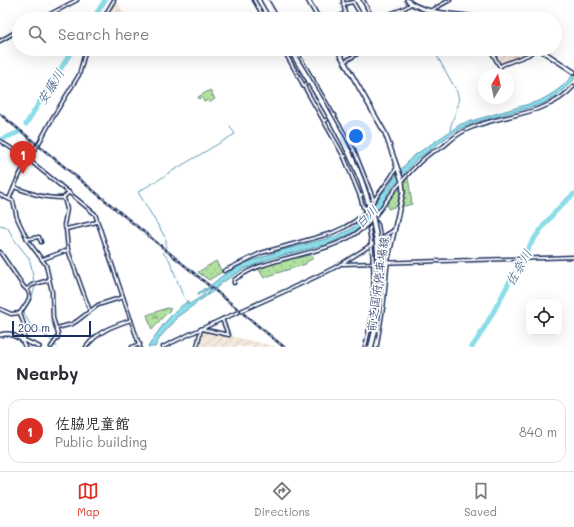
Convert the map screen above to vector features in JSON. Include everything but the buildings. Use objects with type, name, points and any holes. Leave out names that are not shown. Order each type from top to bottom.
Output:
[{"type":"highway","points":[[264,0],[272,12]]},
{"type":"highway","points":[[295,56],[345,146],[361,180],[369,206],[377,246],[379,267],[378,316],[374,347]]},
{"type":"main road","points":[[308,0],[315,12]]},
{"type":"main road","points":[[410,2],[438,12]]},
{"type":"main road","name":"前芝国府停車場線","points":[[341,56],[385,133],[402,181],[403,192],[387,263],[384,305],[378,337],[374,347]]},
{"type":"main road","points":[[549,56],[573,71]]},
{"type":"main road","points":[[0,335],[10,334],[40,347]]},
{"type":"street","points":[[54,12],[77,0]]},
{"type":"street","points":[[107,12],[114,0]]},
{"type":"street","points":[[254,0],[261,12]]},
{"type":"street","points":[[343,0],[345,12]]},
{"type":"street","points":[[363,0],[369,12]]},
{"type":"street","points":[[428,12],[450,0]]},
{"type":"street","points":[[343,4],[353,2],[359,12]]},
{"type":"street","points":[[395,12],[403,9],[410,2]]},
{"type":"street","points":[[0,41],[12,34]]},
{"type":"street","points":[[9,199],[28,158],[39,143],[53,117],[79,76],[84,56]]},
{"type":"street","points":[[287,56],[344,157],[363,207],[365,208],[372,198],[354,150],[300,56]]},
{"type":"street","points":[[344,62],[354,56]]},
{"type":"street","points":[[494,56],[500,67],[525,56]]},
{"type":"street","points":[[303,86],[313,79]]},
{"type":"street","points":[[234,283],[234,280],[261,266],[332,245],[350,238],[375,217],[397,187],[414,168],[430,154],[444,147],[450,140],[464,131],[475,127],[542,107],[565,94],[574,86]]},
{"type":"street","points":[[324,121],[335,115]]},
{"type":"street","points":[[0,142],[28,158],[94,212],[140,346],[132,347]]},
{"type":"street","points":[[344,157],[354,150]]},
{"type":"street","points":[[224,271],[261,253],[332,233],[345,227],[355,221],[366,211],[397,168]]},
{"type":"street","points":[[14,187],[41,197],[64,198]]},
{"type":"street","points":[[360,196],[370,191]]},
{"type":"street","points":[[64,198],[69,192]]},
{"type":"street","points":[[0,195],[13,201],[17,218],[27,239],[46,265],[52,292],[52,316],[57,328],[58,337],[52,346]]},
{"type":"street","points":[[64,198],[67,208],[64,225],[66,229],[68,250],[90,311]]},
{"type":"street","points":[[66,229],[97,222]]},
{"type":"street","points":[[365,347],[373,297],[372,244],[369,229],[376,222],[378,225],[382,247],[389,250]]},
{"type":"street","points":[[163,347],[341,264],[394,230]]},
{"type":"street","points":[[27,239],[39,237],[41,242]]},
{"type":"street","points":[[43,259],[68,250]]},
{"type":"street","points":[[0,252],[1,256],[27,289],[30,298],[20,313],[11,314],[0,309]]},
{"type":"street","points":[[341,264],[574,257]]},
{"type":"street","points":[[27,289],[32,285],[49,280]]},
{"type":"street","points":[[57,328],[72,324],[98,305],[123,297]]},
{"type":"street","points":[[20,313],[24,325],[22,340],[25,347]]},
{"type":"street","points":[[201,329],[228,335],[222,319]]},
{"type":"street","points":[[86,347],[92,339],[106,328],[131,320]]},
{"type":"street","points":[[197,347],[201,329]]},
{"type":"street","points":[[368,335],[378,337]]},
{"type":"shaded area","points":[[116,0],[123,12],[114,12],[109,12]]},
{"type":"shaded area","points":[[495,56],[522,56],[500,64]]},
{"type":"shaded area","points":[[202,329],[278,347],[198,347]]},
{"type":"green space","points":[[210,90],[215,99],[209,103],[208,100],[204,102],[202,97],[199,99],[198,97]]},
{"type":"green space","points":[[408,177],[412,204],[401,207],[405,188],[404,181]]},
{"type":"green space","points":[[400,184],[397,206],[388,209],[387,205]]},
{"type":"green space","points":[[308,253],[314,258],[306,262],[306,264],[264,278],[258,268]]},
{"type":"green space","points":[[216,261],[222,272],[209,280],[198,272]]},
{"type":"green space","points":[[167,308],[171,309],[152,330],[147,315]]},
{"type":"water","points":[[574,73],[574,80],[555,97],[542,104],[476,122],[457,130],[416,160],[393,186],[379,208],[364,225],[352,233],[328,244],[272,258],[242,270],[223,282],[212,292],[177,317],[160,337],[155,347],[148,347],[161,328],[176,311],[188,301],[188,305],[207,293],[213,287],[198,295],[198,293],[205,288],[205,290],[222,276],[243,264],[282,250],[334,237],[349,230],[361,222],[368,214],[383,192],[412,157],[461,124],[539,101],[549,96],[567,82]]},
{"type":"waterway","name":"安藤川","points":[[97,12],[105,0]]},
{"type":"waterway","points":[[431,9],[446,0]]},
{"type":"waterway","name":"安藤川","points":[[26,124],[69,56]]},
{"type":"waterway","points":[[437,56],[455,88]]},
{"type":"waterway","points":[[450,131],[459,100],[456,90]]},
{"type":"waterway","points":[[167,174],[235,134],[230,126]]},
{"type":"waterway","name":"安藤川","points":[[0,140],[19,132]]},
{"type":"waterway","points":[[165,176],[138,192],[165,237]]},
{"type":"waterway","name":"佐奈川","points":[[472,347],[496,307],[529,246],[542,227],[574,194]]},
{"type":"waterway","points":[[0,225],[7,227],[16,242],[29,258],[31,265],[35,287],[31,300],[24,311],[25,315],[31,326],[48,337],[57,347]]},
{"type":"waterway","points":[[166,239],[166,249]]},
{"type":"waterway","points":[[164,251],[163,253],[169,259],[176,277]]},
{"type":"waterway","points":[[177,280],[187,302]]},
{"type":"railway","points":[[0,114],[284,347]]},
{"type":"place","name":"佐脇児童館","points":[[23,174]]},
{"type":"water label","name":"白川","points":[[366,216]]}]
